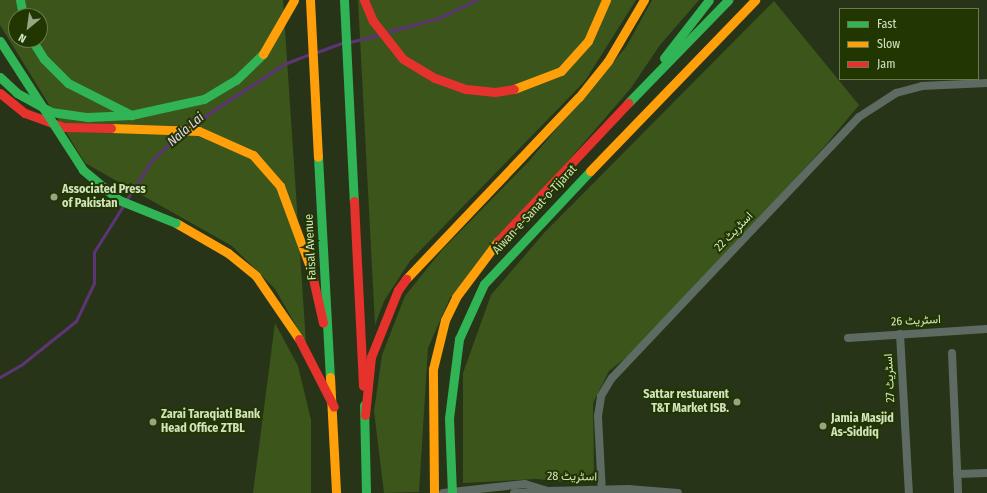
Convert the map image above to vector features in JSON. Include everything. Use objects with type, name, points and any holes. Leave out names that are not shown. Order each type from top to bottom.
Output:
[{"type":"main road","points":[[0,76],[17,93],[51,112],[88,117],[131,115],[204,99],[236,80],[266,52],[294,0]]},
{"type":"main road","name":"Faisal Avenue","points":[[310,0],[328,347],[334,407],[336,493]]},
{"type":"main road","points":[[364,0],[373,21],[403,59],[435,78],[466,89],[494,92],[524,87],[551,77],[576,58],[597,26],[606,0]]},
{"type":"main road","points":[[365,415],[371,357],[398,290],[415,267],[579,97],[608,61],[644,0]]},
{"type":"main road","points":[[644,86],[682,31],[709,0]]},
{"type":"main road","name":"Aiwan-e-Sanat-o-Tijarat","points":[[434,493],[432,437],[433,369],[445,320],[456,297],[486,255],[644,86],[728,0]]},
{"type":"main road","name":"Aiwan-e-Sanat-o-Tijarat","points":[[452,491],[449,437],[450,397],[459,339],[484,284],[688,66],[755,0]]},
{"type":"main road","points":[[344,1],[365,415],[366,493]]},
{"type":"main road","points":[[0,41],[83,170],[119,200],[176,223],[228,253],[256,276],[292,326],[334,407]]},
{"type":"main road","points":[[37,48],[44,59],[68,83],[101,102],[131,115]]},
{"type":"main road","points":[[0,93],[43,122],[80,130],[198,131],[240,147],[265,165],[280,186],[309,259],[328,347]]},
{"type":"main road","points":[[432,437],[449,437]]},
{"type":"street","name":"اسٹریٹ 22","points":[[602,491],[598,416],[601,396],[612,378],[677,309],[859,117],[876,104],[896,93],[922,86],[987,83]]},
{"type":"street","name":"اسٹریٹ 26","points":[[848,338],[987,329]]},
{"type":"street","name":"اسٹریٹ 27","points":[[900,334],[909,493]]},
{"type":"street","points":[[952,353],[958,493]]},
{"type":"street","points":[[957,474],[987,473]]},
{"type":"street","name":"اسٹریٹ 28","points":[[443,493],[525,484],[548,492],[602,491],[678,493]]},
{"type":"street","points":[[514,493],[548,492]]},
{"type":"green space","points":[[0,0],[283,0],[306,343],[275,289],[232,246],[85,163],[14,48],[48,48],[48,8],[8,8],[8,38],[0,25]]},
{"type":"green space","points":[[358,0],[636,0],[585,81],[410,261],[384,301],[375,325]]},
{"type":"green space","points":[[652,0],[699,0],[660,45],[631,88],[450,298],[428,348],[419,492],[384,493],[374,411],[382,355],[405,296],[442,250],[530,160],[626,47]]},
{"type":"green space","points":[[774,1],[859,105],[824,147],[644,343],[609,371],[593,403],[594,472],[575,483],[536,479],[463,483],[463,373],[491,295],[544,233]]},
{"type":"green space","points":[[275,323],[298,366],[311,420],[311,493],[253,493]]},
{"type":"waterway","name":"Nala Lai","points":[[388,32],[439,18],[476,0]]},
{"type":"waterway","name":"Nala Lai","points":[[350,42],[379,35]]},
{"type":"waterway","name":"Nala Lai","points":[[317,52],[342,43]]},
{"type":"waterway","name":"Nala Lai","points":[[187,128],[284,64],[310,54]]},
{"type":"waterway","name":"Nala Lai","points":[[127,199],[152,160],[181,133]]},
{"type":"waterway","name":"Nala Lai","points":[[0,377],[21,365],[76,321],[94,283],[94,252],[123,206]]},
{"type":"traffic: fast","points":[[20,0],[22,8]]},
{"type":"traffic: fast","points":[[344,0],[354,201]]},
{"type":"traffic: fast","points":[[664,58],[709,0]]},
{"type":"traffic: fast","points":[[628,103],[728,0]]},
{"type":"traffic: fast","points":[[0,41],[83,170],[119,200],[176,223]]},
{"type":"traffic: fast","points":[[37,48],[44,59],[68,83],[131,115],[204,99],[236,80],[263,54]]},
{"type":"traffic: fast","points":[[0,77],[17,93],[51,112],[88,117],[131,115]]},
{"type":"traffic: fast","points":[[318,157],[330,377]]},
{"type":"traffic: fast","points":[[452,493],[449,418],[459,339],[484,284],[590,171]]},
{"type":"traffic: fast","points":[[364,405],[366,493]]},
{"type":"traffic: slow","points":[[263,54],[294,0]]},
{"type":"traffic: slow","points":[[310,0],[318,157]]},
{"type":"traffic: slow","points":[[514,89],[561,71],[588,41],[606,0]]},
{"type":"traffic: slow","points":[[406,279],[579,97],[608,61],[644,0]]},
{"type":"traffic: slow","points":[[590,171],[755,0]]},
{"type":"traffic: slow","points":[[111,128],[199,131],[253,155],[280,186],[311,270]]},
{"type":"traffic: slow","points":[[176,223],[228,253],[256,276],[299,339]]},
{"type":"traffic: slow","points":[[434,493],[433,369],[445,320],[456,297],[498,241]]},
{"type":"traffic: slow","points":[[330,377],[336,493]]},
{"type":"traffic: jam","points":[[364,0],[373,21],[403,59],[435,78],[466,89],[495,92],[514,89]]},
{"type":"traffic: jam","points":[[0,93],[25,113],[63,127],[111,128]]},
{"type":"traffic: jam","points":[[498,241],[628,103]]},
{"type":"traffic: jam","points":[[354,201],[363,386]]},
{"type":"traffic: jam","points":[[311,270],[323,323]]},
{"type":"traffic: jam","points":[[365,415],[371,357],[398,290],[406,279]]},
{"type":"traffic: jam","points":[[299,339],[334,407]]},
{"type":"place","name":"Associated Press of Pakistan","points":[[54,197]]},
{"type":"place","name":"Sattar restuarent T&T Market ISB.","points":[[737,402]]},
{"type":"place","name":"Zarai Taraqiati Bank Head Office ZTBL","points":[[153,422]]},
{"type":"place","name":"Jamia Masjid As-Siddiq","points":[[823,426]]}]
